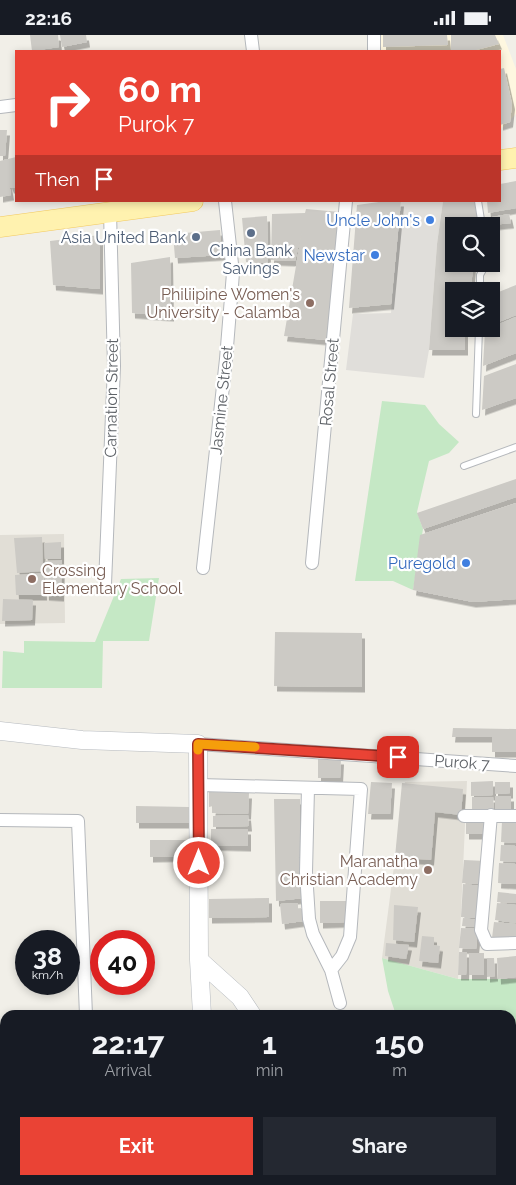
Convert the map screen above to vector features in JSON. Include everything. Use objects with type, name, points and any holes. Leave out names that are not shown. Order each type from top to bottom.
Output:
[{"type":"main road","points":[[501,160],[516,158]]},
{"type":"main road","points":[[0,227],[185,202]]},
{"type":"street","points":[[251,35],[252,50]]},
{"type":"street","points":[[374,35],[374,50]]},
{"type":"street","points":[[0,107],[15,105]]},
{"type":"street","name":"Jasmine Street","points":[[203,568],[226,359],[233,273],[225,202]]},
{"type":"street","name":"Rosal Street","points":[[312,563],[346,202]]},
{"type":"street","name":"Carnation Street","points":[[105,584],[114,366],[110,212]]},
{"type":"street","points":[[0,731],[82,740],[198,744],[199,960],[202,1010]]},
{"type":"street","name":"Purok 7","points":[[198,744],[516,765]]},
{"type":"street","points":[[199,785],[361,789],[350,937],[342,956],[331,969]]},
{"type":"street","points":[[308,788],[306,872],[309,919],[312,934],[331,969],[340,1003]]},
{"type":"street","points":[[464,815],[516,816]]},
{"type":"street","points":[[491,815],[481,930],[487,944],[516,943]]},
{"type":"street","points":[[0,819],[78,821],[86,1010]]},
{"type":"street","points":[[199,960],[240,997],[249,1010]]},
{"type":"lane","points":[[478,202],[481,217]]},
{"type":"lane","points":[[476,413],[479,337]]},
{"type":"lane","points":[[464,465],[516,447]]},
{"type":"shaded area","points":[[372,35],[503,35],[516,69],[516,114],[501,129],[501,50],[372,50]]},
{"type":"shaded area","points":[[401,202],[443,202],[437,244],[429,350],[424,378],[346,370],[353,314],[391,313]]},
{"type":"shaded area","name":"Crossing Elementary School","points":[[64,534],[65,623],[0,624],[0,535]]},
{"type":"shaded area","name":"Maranatha Christian Academy","points":[[467,781],[458,979],[382,958],[405,782]]},
{"type":"green space","points":[[382,401],[425,405],[439,424],[459,442],[449,453],[429,461],[417,512],[423,529],[413,590],[393,581],[355,581]]},
{"type":"green space","points":[[159,578],[149,641],[103,641],[102,688],[2,688],[3,651],[24,653],[24,641],[95,642],[121,579]]},
{"type":"green space","points":[[382,958],[458,979],[516,979],[516,1010],[394,1010],[388,991]]},
{"type":"building","points":[[30,35],[58,35],[59,47],[32,50]]},
{"type":"building","points":[[60,35],[86,35],[87,42],[62,47]]},
{"type":"building","points":[[383,35],[447,35],[448,45],[383,47]]},
{"type":"building","points":[[451,35],[495,35],[499,44],[476,50],[451,50]]},
{"type":"building","points":[[504,68],[512,104],[510,122],[501,125],[501,69]]},
{"type":"building","points":[[0,130],[7,130],[5,156],[0,156]]},
{"type":"building","points":[[15,157],[15,188],[11,188],[9,183],[11,195],[0,197],[0,161]]},
{"type":"building","points":[[516,181],[516,208],[488,213],[487,202],[501,202],[501,184]]},
{"type":"building","name":"Newstar","points":[[379,202],[401,202],[391,304],[349,308],[357,205]]},
{"type":"building","points":[[443,202],[477,202],[478,217],[445,217],[445,272],[472,272],[472,282],[445,282],[445,337],[465,337],[465,350],[429,350],[437,244]]},
{"type":"building","name":"Philiipine Women's University - Calamba","points":[[306,209],[340,212],[326,340],[284,336],[302,231],[295,261],[271,260],[272,214],[305,213]]},
{"type":"building","points":[[509,214],[511,223],[500,224],[500,217],[492,217]]},
{"type":"building","points":[[267,216],[268,263],[246,262],[242,218]]},
{"type":"building","points":[[220,230],[222,255],[175,258],[173,234]]},
{"type":"building","points":[[100,235],[100,289],[53,285],[50,241]]},
{"type":"building","points":[[170,257],[171,316],[132,313],[131,263]]},
{"type":"building","points":[[516,285],[516,315],[500,321],[500,291]]},
{"type":"building","points":[[516,317],[516,353],[483,366],[485,337],[500,337],[500,324]]},
{"type":"building","points":[[516,364],[516,398],[482,410],[484,376]]},
{"type":"building","points":[[516,479],[516,497],[423,529],[417,513]]},
{"type":"building","name":"Puregold","points":[[516,503],[516,599],[473,602],[413,590],[420,535]]},
{"type":"building","points":[[42,537],[43,571],[17,573],[14,538]]},
{"type":"building","points":[[61,542],[61,559],[45,559],[44,543]]},
{"type":"building","points":[[62,560],[61,596],[46,595],[45,561]]},
{"type":"building","points":[[43,573],[44,595],[16,595],[15,575]]},
{"type":"building","points":[[3,599],[33,600],[32,620],[2,621]]},
{"type":"building","points":[[275,632],[362,633],[362,687],[274,686]]},
{"type":"building","points":[[453,728],[516,729],[516,752],[492,752],[492,737],[452,737]]},
{"type":"building","points":[[318,758],[341,759],[340,778],[318,778]]},
{"type":"building","points":[[493,781],[493,795],[471,796],[471,782]]},
{"type":"building","points":[[371,782],[392,783],[390,814],[368,814]]},
{"type":"building","points":[[495,782],[510,782],[510,793],[495,794]]},
{"type":"building","points":[[402,783],[463,789],[461,815],[435,812],[431,860],[395,857]]},
{"type":"building","points":[[209,792],[249,793],[248,814],[212,813],[213,806],[209,807]]},
{"type":"building","points":[[495,796],[511,796],[511,813],[495,813]]},
{"type":"building","points":[[472,797],[493,797],[494,812],[472,813]]},
{"type":"building","points":[[274,799],[300,799],[300,857],[294,858],[300,858],[304,898],[276,901]]},
{"type":"building","points":[[136,806],[189,807],[189,823],[136,823]]},
{"type":"building","points":[[248,815],[249,826],[213,827],[213,816]]},
{"type":"building","points":[[466,820],[485,821],[485,834],[466,834]]},
{"type":"building","points":[[502,821],[516,822],[516,843],[501,842]]},
{"type":"building","points":[[211,829],[248,829],[248,846],[211,845]]},
{"type":"building","points":[[150,840],[191,840],[191,856],[150,857]]},
{"type":"building","points":[[501,845],[516,846],[516,862],[500,861]]},
{"type":"building","points":[[464,860],[485,861],[483,884],[462,883]]},
{"type":"building","points":[[499,863],[516,864],[516,884],[498,883]]},
{"type":"building","points":[[463,884],[481,886],[479,918],[461,917]]},
{"type":"building","points":[[498,892],[516,894],[516,903],[497,902]]},
{"type":"building","points":[[269,898],[269,917],[209,918],[209,899]]},
{"type":"building","points":[[320,901],[347,901],[347,922],[320,923]]},
{"type":"building","points":[[298,903],[298,909],[303,909],[304,921],[282,924],[280,904]]},
{"type":"building","points":[[497,903],[516,905],[516,923],[495,920]]},
{"type":"building","points":[[394,905],[418,907],[414,942],[393,940]]},
{"type":"building","points":[[463,918],[478,920],[477,927],[462,926]]},
{"type":"building","points":[[494,922],[516,924],[516,940],[492,938]]},
{"type":"building","points":[[461,928],[478,929],[476,949],[459,948]]},
{"type":"building","points":[[422,936],[434,937],[434,945],[440,946],[438,963],[419,961]]},
{"type":"building","points":[[386,943],[409,945],[406,959],[385,956]]},
{"type":"building","points":[[459,952],[467,952],[466,975],[458,975]]},
{"type":"building","points":[[469,953],[484,953],[484,975],[469,975]]},
{"type":"building","points":[[516,956],[516,977],[498,979],[497,958]]},
{"type":"building","points":[[487,958],[494,958],[495,976],[487,977]]},
{"type":"slow traffic","points":[[198,750],[198,744],[255,747]]},
{"type":"place","name":"Uncle John's","points":[[430,220]]},
{"type":"place","name":"China Bank Savings","points":[[251,233]]},
{"type":"place","name":"Asia United Bank","points":[[196,237]]},
{"type":"place","name":"Newstar","points":[[375,255]]},
{"type":"place","name":"Philiipine Women's University - Calamba","points":[[310,303]]},
{"type":"place","name":"Puregold","points":[[466,563]]},
{"type":"place","name":"Crossing Elementary School","points":[[32,579]]},
{"type":"place","name":"Maranatha Christian Academy","points":[[428,870]]},
{"type":"route","points":[[199,863],[198,744],[398,757]]}]
